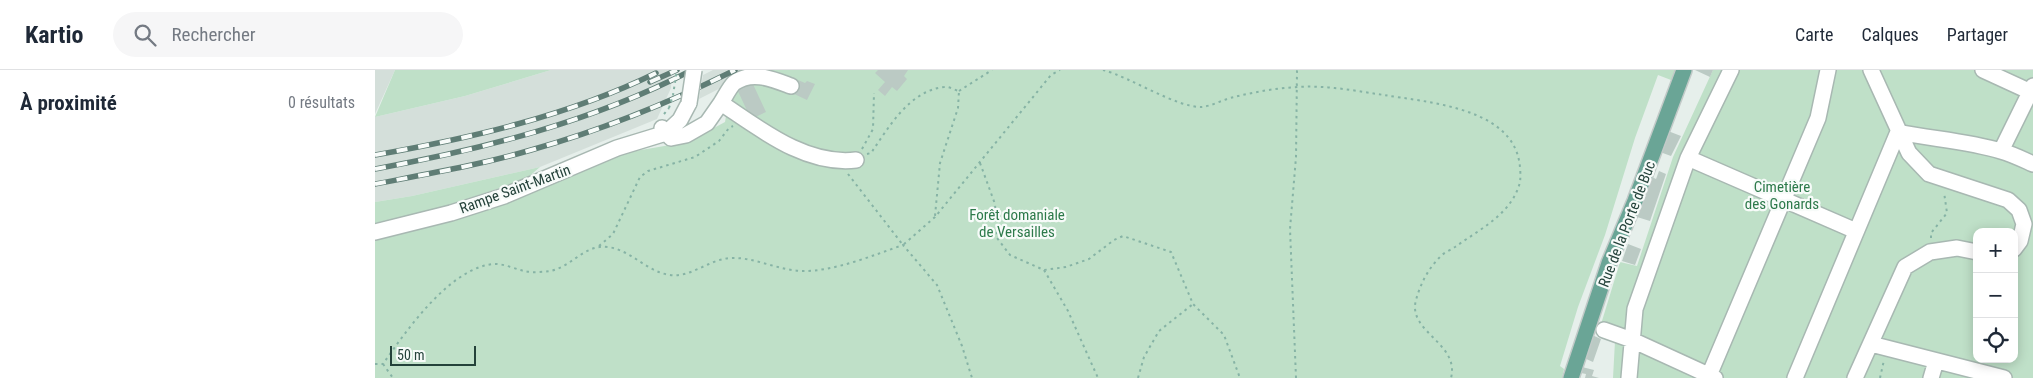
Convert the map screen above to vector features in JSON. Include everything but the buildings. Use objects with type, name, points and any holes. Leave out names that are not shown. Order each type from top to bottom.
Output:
[{"type":"main road","name":"Rue de la Porte de Buc","points":[[1571,378],[1609,263],[1635,201],[1684,70]]},
{"type":"street","name":"Rampe Saint-Martin","points":[[375,232],[451,213],[504,196],[617,148],[660,133],[680,120],[679,105],[684,70]]},
{"type":"street","name":"Rampe Saint-Martin","points":[[679,105],[694,70]]},
{"type":"street","points":[[1629,378],[1635,309],[1688,158],[1731,70]]},
{"type":"street","points":[[1604,330],[1632,340],[1711,377],[1818,118],[1828,70]]},
{"type":"street","points":[[1871,70],[1909,153],[1929,174],[2008,200],[2019,210],[2024,224],[2018,244]]},
{"type":"street","points":[[1983,70],[2032,90],[2001,151]]},
{"type":"street","points":[[660,133],[671,138],[686,136],[707,123],[733,84],[747,76],[763,76],[791,86]]},
{"type":"street","points":[[721,103],[746,120],[801,151],[837,161],[856,160]]},
{"type":"street","points":[[1898,132],[1958,141],[2001,151],[2033,164]]},
{"type":"street","points":[[1795,378],[1898,132]]},
{"type":"street","points":[[1688,158],[1856,231]]},
{"type":"street","points":[[1855,378],[1905,267],[1930,252],[1957,248],[1973,251]]},
{"type":"street","points":[[1871,344],[2004,378]]},
{"type":"street","points":[[1931,378],[1935,361]]},
{"type":"path","points":[[677,70],[673,95],[679,105]]},
{"type":"path","points":[[959,91],[992,70]]},
{"type":"path","points":[[599,246],[611,247],[625,252],[669,275],[683,275],[716,261],[732,258],[801,271],[825,268],[903,245],[935,217],[1051,75],[1060,70]]},
{"type":"path","points":[[1103,70],[1181,103],[1202,107],[1235,96],[1297,87],[1329,87],[1439,104],[1480,116],[1503,131],[1515,146],[1520,163],[1520,181],[1512,201],[1499,216],[1440,257],[1424,279],[1415,303],[1418,323],[1440,342],[1449,357],[1451,378]]},
{"type":"path","points":[[1296,378],[1291,229],[1296,157],[1297,70]]},
{"type":"path","points":[[856,160],[871,152],[902,109],[923,93],[945,86],[959,91]]},
{"type":"path","points":[[935,217],[940,163],[958,108],[959,91]]},
{"type":"path","points":[[856,160],[873,129],[874,93]]},
{"type":"path","points":[[383,364],[406,330],[427,305],[455,282],[473,270],[485,265],[498,264],[526,272],[552,271],[599,246],[613,234],[640,177],[648,171],[695,157],[719,141],[729,128],[746,120]]},
{"type":"path","points":[[980,163],[995,204],[997,238],[1010,256],[1044,270],[1066,267],[1089,259],[1114,240],[1123,236],[1171,252],[1193,304],[1224,335],[1240,378]]},
{"type":"path","points":[[1929,174],[1943,186],[1947,213],[1931,232],[1930,252]]},
{"type":"path","points":[[849,176],[937,285],[962,346],[972,378]]},
{"type":"path","points":[[1044,270],[1068,311],[1098,378]]},
{"type":"path","points":[[1138,378],[1144,357],[1159,331],[1193,304]]},
{"type":"path","points":[[1880,378],[1887,348]]},
{"type":"path","points":[[375,364],[383,364]]},
{"type":"path","points":[[383,364],[393,378]]},
{"type":"shaded area","points":[[375,70],[395,70],[375,114]]},
{"type":"shaded area","points":[[551,70],[672,70],[671,88],[657,119],[540,167],[412,196],[375,202],[375,117],[465,96]]},
{"type":"shaded area","points":[[713,70],[756,70],[699,99],[703,75]]},
{"type":"green space","points":[[395,70],[551,70],[465,96],[375,117]]},
{"type":"green space","name":"Forêt domaniale de Versailles","points":[[756,70],[1676,70],[1671,80],[1658,75],[1635,138],[1605,235],[1578,307],[1560,366],[1564,369],[1562,378],[375,378],[375,238],[506,203],[629,152],[688,142],[725,122],[732,81]]},
{"type":"green space","name":"Cimetière des Gonards","points":[[1713,70],[2033,70],[2033,378],[1613,378],[1615,341],[1598,334],[1620,262],[1637,266],[1673,157]]},
{"type":"green space","points":[[540,167],[526,179],[444,207],[375,223],[375,202],[412,196]]},
{"type":"railway","points":[[650,82],[677,70]]},
{"type":"railway","points":[[375,169],[457,152],[538,131],[616,104],[692,70]]},
{"type":"railway","points":[[375,184],[473,165],[584,134],[685,94],[735,70]]},
{"type":"railway","points":[[375,155],[519,124],[588,102],[656,73]]}]
